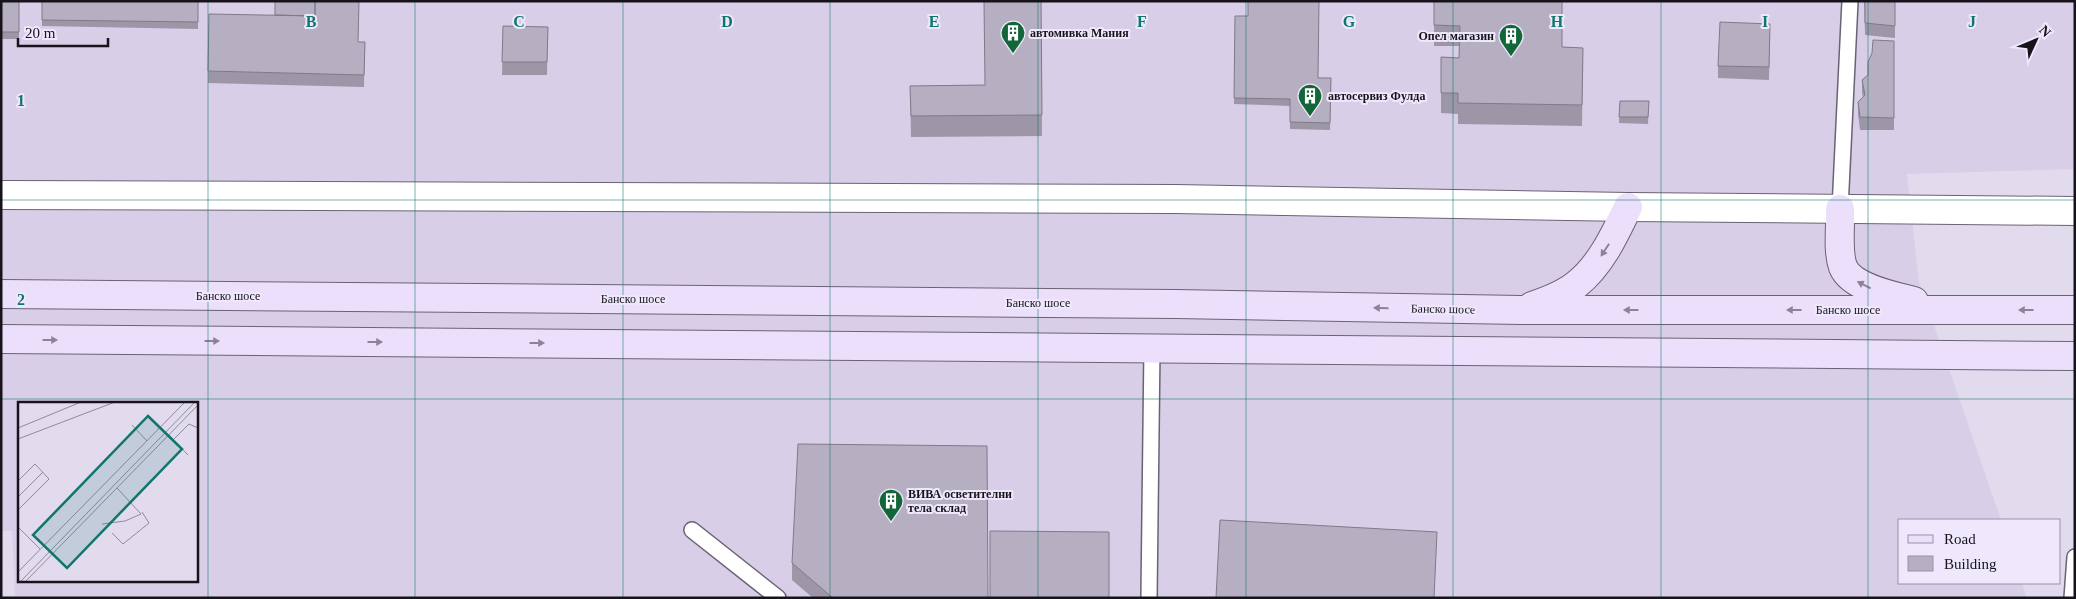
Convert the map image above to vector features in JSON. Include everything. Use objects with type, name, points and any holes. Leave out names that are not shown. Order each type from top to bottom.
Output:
[{"type":"main road","points":[[1521,310],[1553,298],[1577,285],[1598,261],[1628,207]]},
{"type":"main road","points":[[1840,209],[1844,267],[1854,280],[1870,289],[1944,310]]},
{"type":"main road","name":"Банско шосе","points":[[1,294],[1166,304],[1521,310],[2075,310]]},
{"type":"main road","points":[[1,340],[1152,347],[2075,356]]},
{"type":"street","points":[[1,195],[1165,199],[1628,207],[2075,211]]},
{"type":"lane","points":[[1840,209],[1850,1]]},
{"type":"lane","points":[[1149,598],[1152,347]]},
{"type":"lane","points":[[692,530],[778,598]]},
{"type":"lane","points":[[2072,598],[2075,557]]},
{"type":"shaded area","points":[[1,1],[2075,1],[2075,169],[1907,174],[1919,282],[2001,519],[1898,519],[1898,584],[2022,584],[2027,598],[15,598],[12,531],[1,531]]},
{"type":"building","points":[[1,1],[19,1],[19,32],[1,32]]},
{"type":"building","points":[[42,1],[198,1],[198,22],[42,20]]},
{"type":"building","points":[[275,1],[315,1],[315,16],[275,15]]},
{"type":"building","points":[[315,1],[359,1],[358,42],[365,42],[364,75],[208,71],[209,14],[315,16]]},
{"type":"building","name":"автомивка Мания","points":[[984,1],[1041,1],[1042,115],[911,116],[910,86],[985,85]]},
{"type":"building","points":[[1248,1],[1319,1],[1318,78],[1331,78],[1330,123],[1290,122],[1290,99],[1234,98],[1235,16],[1248,16]]},
{"type":"building","name":"Опел магазин","points":[[1434,1],[1562,1],[1562,47],[1583,48],[1582,105],[1458,103],[1458,93],[1441,93],[1441,57],[1459,58],[1460,26],[1434,25]]},
{"type":"building","points":[[1865,1],[1895,1],[1895,26],[1865,23]]},
{"type":"building","points":[[1720,22],[1770,24],[1769,67],[1718,66]]},
{"type":"building","points":[[503,26],[548,27],[547,62],[502,62]]},
{"type":"building","points":[[1873,40],[1894,41],[1894,118],[1860,117],[1858,102],[1865,95],[1862,80],[1868,75],[1868,62],[1872,53]]},
{"type":"building","points":[[1620,101],[1649,101],[1648,117],[1619,117]]},
{"type":"building","name":"ВИВА осветителни тела склад","points":[[798,444],[987,446],[988,598],[833,598],[792,563]]},
{"type":"building","points":[[1220,520],[1437,532],[1434,598],[1216,598]]},
{"type":"building","points":[[990,531],[1109,532],[1109,598],[990,598]]},
{"type":"place","name":"автомивка Мания","points":[[1013,54]]},
{"type":"place","name":"Опел магазин","points":[[1511,57]]},
{"type":"place","name":"автосервиз Фулда","points":[[1310,117]]},
{"type":"place","name":"ВИВА осветителни тела склад","points":[[891,522]]}]
